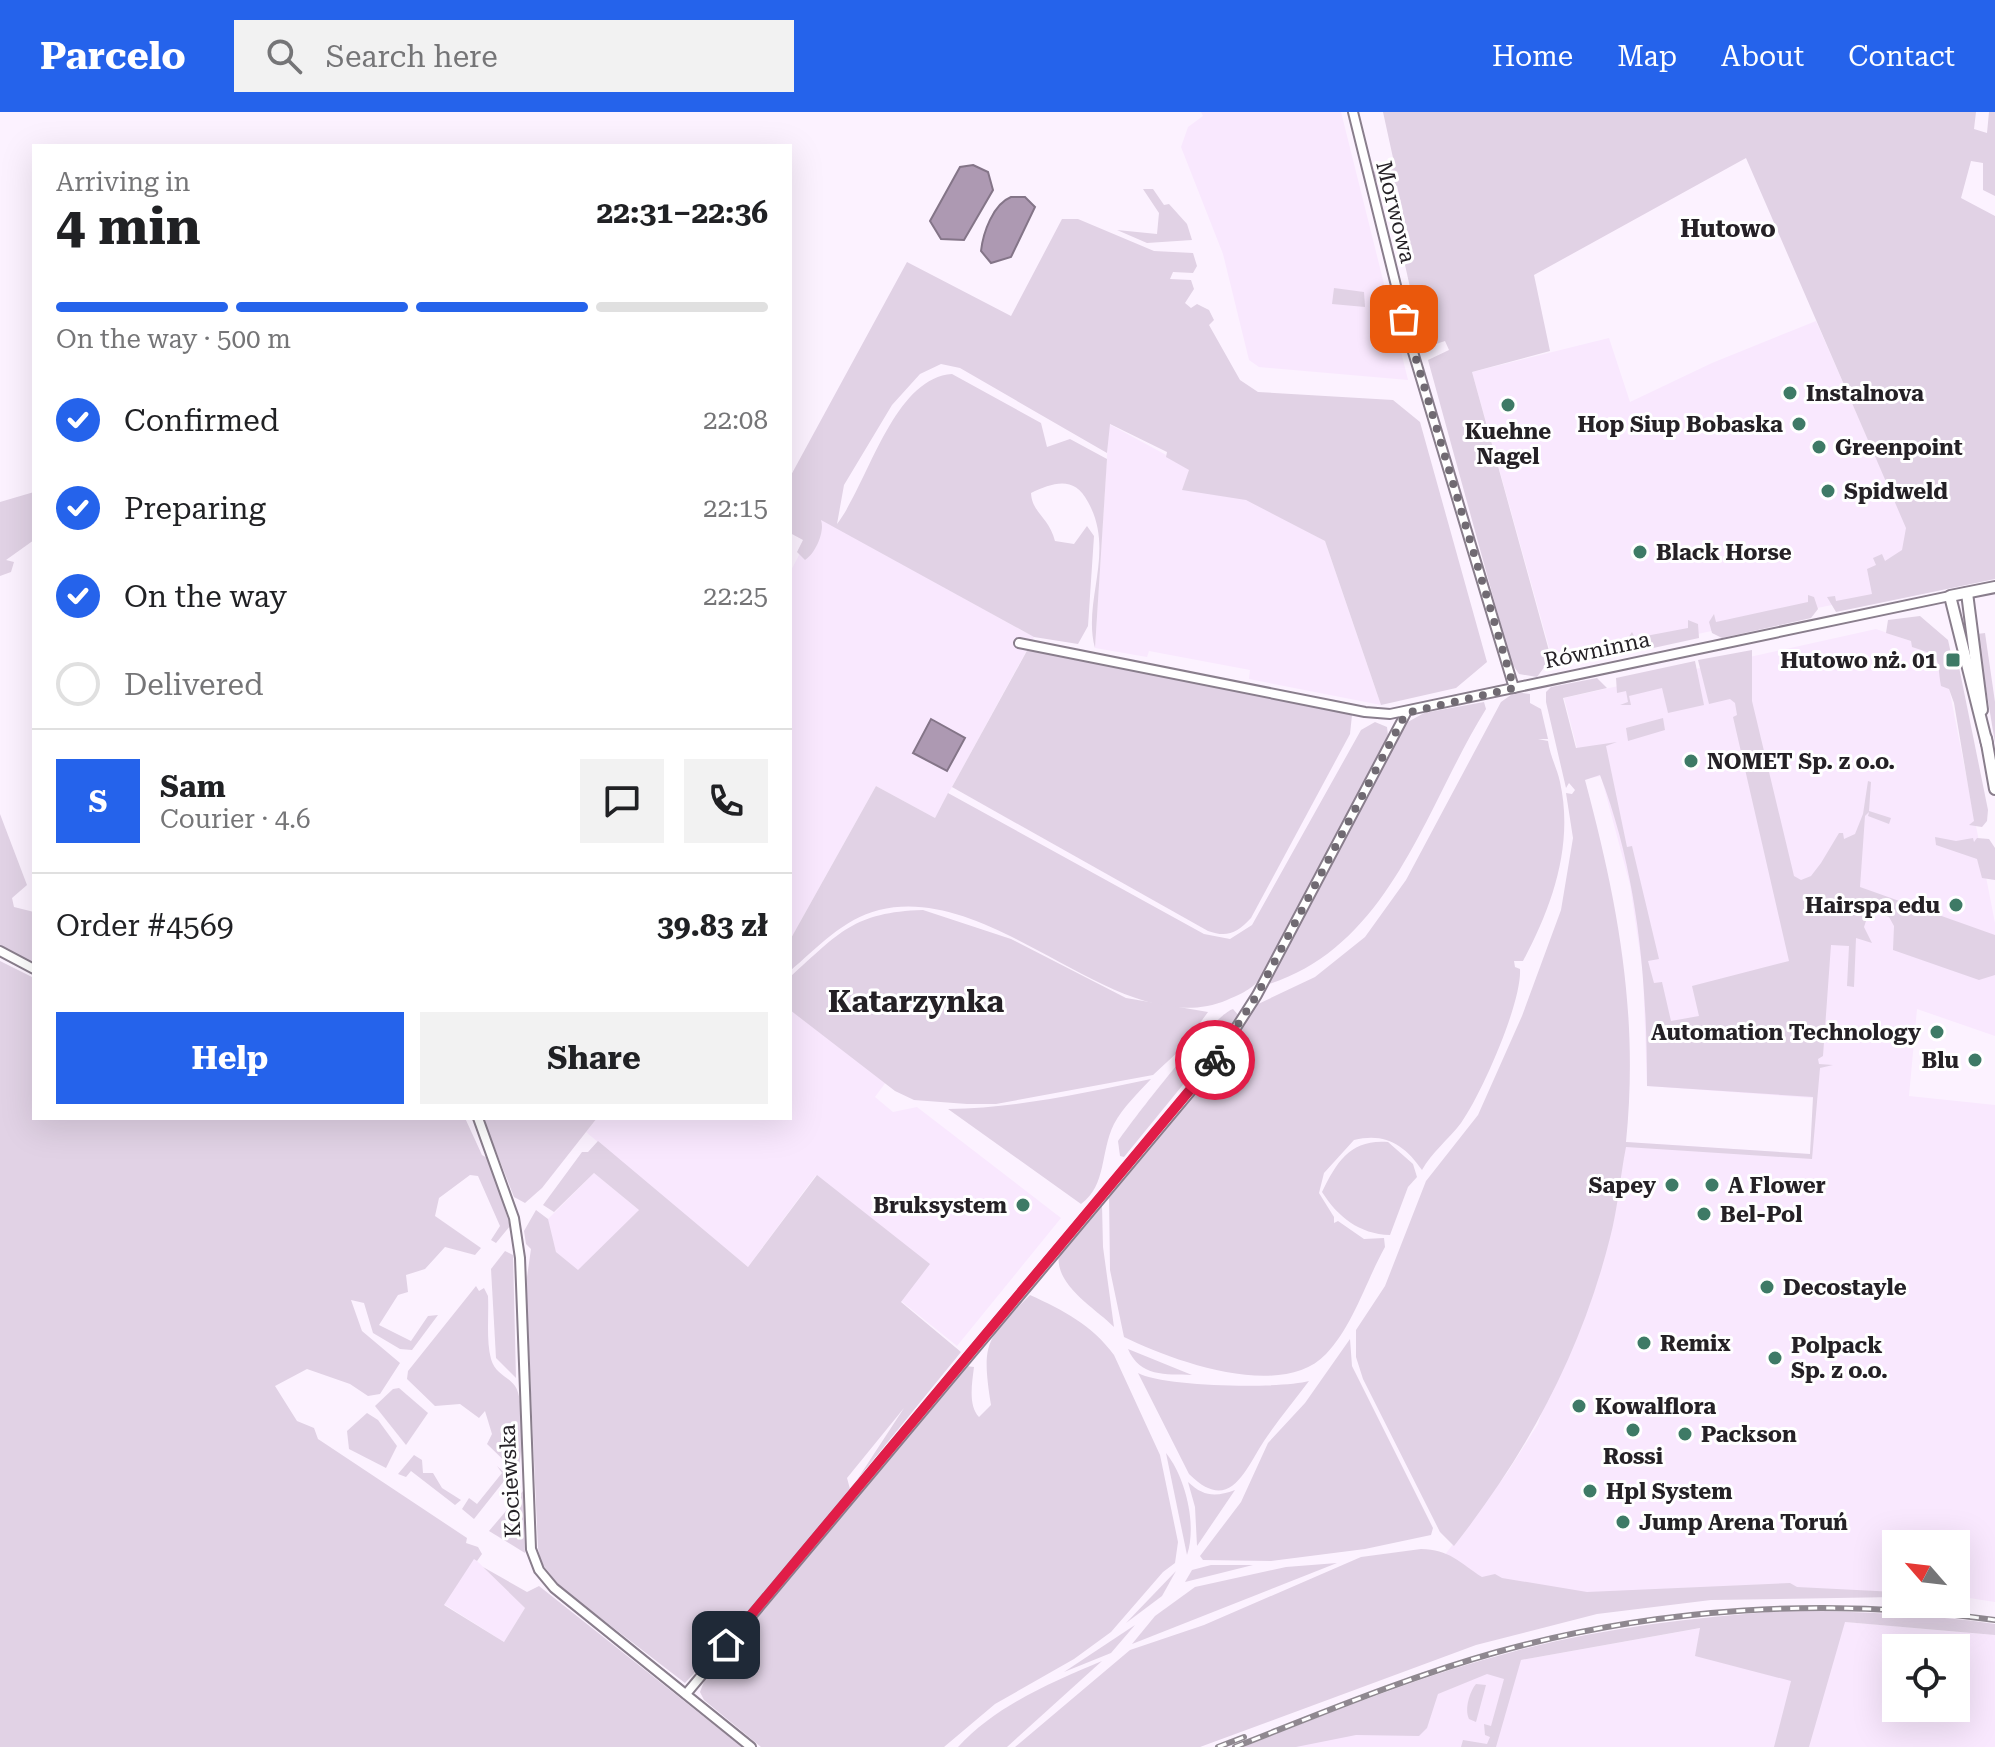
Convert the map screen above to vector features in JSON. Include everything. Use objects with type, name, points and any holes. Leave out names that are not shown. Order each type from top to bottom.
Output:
[{"type":"street","name":"Morwowa","points":[[1353,112],[1410,342],[1514,688]]},
{"type":"street","name":"Równinna","points":[[1019,643],[1365,712],[1406,713],[1995,587]]},
{"type":"street","points":[[1967,593],[1995,789]]},
{"type":"street","points":[[1950,596],[1987,744]]},
{"type":"street","points":[[686,1694],[1211,1067],[1257,995],[1406,713]]},
{"type":"street","points":[[0,951],[32,968]]},
{"type":"street","name":"Kociewska","points":[[479,1120],[514,1218],[518,1243],[527,1479],[534,1560],[554,1588],[751,1747]]},
{"type":"shaded area","points":[[1201,112],[1341,112],[1408,380],[1259,367],[1249,360],[1223,254],[1181,147],[1188,127],[1203,116]]},
{"type":"shaded area","points":[[1383,112],[1976,112],[1974,129],[1987,133],[1989,112],[1995,112],[1995,196],[1983,190],[1983,163],[1971,161],[1961,198],[1995,216],[1995,579],[1836,612],[1827,597],[1835,596],[1836,601],[1872,594],[1867,569],[1876,565],[1873,558],[1882,554],[1885,561],[1902,550],[1906,528],[1746,158],[1534,275],[1550,351],[1472,372],[1551,658],[1537,677],[1519,674],[1511,662],[1428,360],[1449,350],[1445,341],[1433,345],[1428,329],[1420,332],[1403,256],[1412,253],[1407,231],[1399,233],[1400,219],[1396,220],[1394,214],[1403,211],[1397,186],[1382,188],[1373,175],[1375,170],[1395,167]]},
{"type":"shaded area","points":[[973,165],[988,172],[993,190],[964,240],[941,239],[930,221],[960,167]]},
{"type":"shaded area","points":[[1143,189],[1153,189],[1164,205],[1169,204],[1187,224],[1192,240],[1147,243],[1117,230],[1157,234],[1159,213]]},
{"type":"shaded area","points":[[1011,197],[1025,197],[1035,207],[1011,257],[991,263],[981,251],[984,236],[994,212]]},
{"type":"shaded area","points":[[1062,219],[1078,219],[1154,251],[1193,253],[1197,266],[1193,273],[1173,272],[1170,279],[1191,280],[1194,289],[1185,303],[1191,308],[1197,304],[1209,310],[1214,320],[1209,325],[1240,380],[1258,392],[1393,400],[1420,422],[1487,662],[1456,688],[1381,705],[1325,541],[1246,500],[1182,490],[1189,470],[1166,457],[1167,452],[1110,424],[1107,453],[960,368],[941,364],[920,374],[892,405],[844,485],[837,524],[898,413],[931,380],[952,374],[1041,423],[1047,447],[1070,439],[1107,459],[1095,648],[1092,612],[1099,539],[1088,502],[1082,493],[1070,485],[1055,484],[1031,493],[1034,506],[1049,526],[1055,541],[1074,544],[1087,526],[1094,536],[1088,626],[1078,644],[1034,637],[821,520],[821,536],[805,560],[797,552],[803,540],[792,534],[792,473],[907,262],[1011,316]]},
{"type":"shaded area","points":[[1334,288],[1364,292],[1365,307],[1332,304]]},
{"type":"shaded area","points":[[1816,321],[1914,544],[1878,595],[1554,665],[1472,372],[1609,338],[1630,402],[1712,363]]},
{"type":"shaded area","points":[[1109,424],[1325,541],[1381,705],[1249,679],[1250,670],[1149,651],[1147,657],[1095,648]]},
{"type":"shaded area","points":[[32,493],[32,541],[6,560],[14,562],[11,572],[0,576],[0,502]]},
{"type":"shaded area","points":[[819,518],[1034,637],[935,818],[876,786],[792,936],[792,568]]},
{"type":"shaded area","points":[[1808,595],[1814,597],[1818,609],[1811,618],[1722,638],[1712,633],[1709,622],[1714,614],[1716,622],[1808,602]]},
{"type":"shaded area","points":[[1920,616],[1948,640],[1954,667],[1959,667],[1988,810],[1987,821],[1982,827],[1969,825],[1974,821],[1954,703],[1949,689],[1941,686],[1938,663],[1929,653],[1912,647],[1911,641],[1886,633],[1888,620]]},
{"type":"shaded area","points":[[1688,620],[1698,624],[1699,638],[1635,652],[1627,640],[1632,632],[1635,638],[1688,628]]},
{"type":"shaded area","points":[[1876,629],[1942,652],[1995,923],[1995,1036],[1917,1009],[1909,1096],[1995,1105],[1995,1602],[1970,1598],[1970,1530],[1882,1530],[1882,1592],[1731,1591],[1544,1621],[1444,1556],[1507,1473],[1538,1424],[1626,1142],[1810,1154],[1814,1098],[1647,1086],[1643,974],[1630,885],[1601,776],[1585,779],[1564,698]]},
{"type":"shaded area","points":[[1985,633],[1995,702],[1995,743],[1977,634]]},
{"type":"shaded area","points":[[1029,647],[1352,715],[1350,734],[1251,918],[1241,927],[1226,934],[1208,931],[952,787]]},
{"type":"shaded area","points":[[1752,650],[1752,701],[1794,876],[1801,880],[1811,876],[1839,833],[1843,833],[1844,839],[1855,834],[1863,814],[1868,781],[1871,782],[1869,811],[1891,818],[1889,824],[1868,816],[1869,812],[1865,816],[1860,887],[1995,935],[1995,975],[1979,980],[1893,950],[1894,926],[1889,917],[1877,913],[1868,915],[1864,927],[1872,943],[1856,938],[1854,987],[1847,986],[1849,946],[1831,945],[1823,1056],[1818,1059],[1819,1064],[1833,1065],[1820,1068],[1812,1159],[1626,1147],[1610,1238],[1584,1322],[1528,1438],[1454,1546],[1440,1532],[1363,1379],[1356,1357],[1356,1330],[1385,1286],[1426,1181],[1478,1115],[1522,1016],[1561,910],[1573,838],[1566,793],[1572,794],[1575,790],[1569,783],[1566,788],[1546,702],[1546,692],[1551,687],[1597,678],[1607,688],[1563,698],[1576,748],[1617,742],[1606,746],[1627,847],[1632,846],[1659,959],[1648,961],[1654,983],[1662,982],[1671,1021],[1699,1016],[1692,986],[1789,961],[1733,717],[1737,715],[1735,703],[1730,699],[1709,704],[1698,660]],"holes":[[[1600,775],[1613,812],[1638,928],[1645,1007],[1647,1086],[1813,1097],[1810,1154],[1626,1142],[1630,1049],[1623,959],[1607,870],[1585,780]]]},
{"type":"shaded area","points":[[1695,661],[1704,705],[1668,713],[1662,688],[1629,696],[1631,705],[1620,705],[1628,702],[1626,691],[1617,693],[1616,678]]},
{"type":"shaded area","points":[[1515,692],[1530,694],[1530,703],[1541,709],[1548,739],[1538,739],[1548,741],[1560,782],[1564,829],[1558,875],[1543,919],[1523,961],[1514,961],[1515,967],[1520,969],[1519,984],[1507,1025],[1489,1071],[1461,1123],[1422,1170],[1401,1147],[1385,1139],[1365,1138],[1354,1140],[1324,1173],[1319,1193],[1334,1217],[1334,1223],[1338,1221],[1364,1239],[1384,1238],[1385,1247],[1344,1330],[1326,1354],[1307,1368],[1283,1375],[1256,1376],[1198,1365],[1124,1337],[1110,1270],[1109,1194],[1256,1005],[1315,977],[1365,937],[1406,880],[1501,702]]},
{"type":"shaded area","points":[[1484,702],[1486,709],[1423,829],[1375,906],[1346,938],[1311,965],[1269,984],[1406,723],[1424,713]]},
{"type":"shaded area","points":[[1663,718],[1665,730],[1628,741],[1626,728]]},
{"type":"shaded area","points":[[931,719],[965,738],[947,771],[913,753]]},
{"type":"shaded area","points":[[1375,722],[1387,727],[1388,735],[1265,973],[1248,990],[1227,1000],[1186,1008],[1144,1001],[1101,984],[969,918],[924,907],[879,910],[866,914],[831,935],[792,969],[792,936],[876,786],[935,818],[948,793],[1204,934],[1230,939],[1252,925],[1361,730]]},
{"type":"shaded area","points":[[0,814],[27,885],[12,898],[14,907],[32,912],[32,963],[0,948]]},
{"type":"shaded area","points":[[1935,837],[1956,841],[1973,838],[1974,842],[1977,838],[1989,839],[1995,848],[1995,880],[1982,878],[1977,859],[1936,845]]},
{"type":"shaded area","points":[[923,910],[1011,939],[1126,998],[1208,1012],[1181,1049],[1153,1075],[996,1104],[914,1100],[895,1091],[792,1012],[792,975],[849,928],[864,920]]},
{"type":"shaded area","points":[[0,961],[32,977],[32,1120],[466,1120],[482,1155],[489,1159],[510,1226],[496,1243],[491,1240],[500,1226],[478,1176],[470,1175],[439,1198],[435,1216],[481,1248],[475,1255],[445,1247],[425,1269],[406,1275],[408,1292],[398,1295],[379,1325],[411,1341],[428,1316],[438,1315],[412,1350],[400,1349],[373,1333],[364,1303],[351,1300],[362,1331],[400,1363],[380,1394],[368,1396],[350,1384],[307,1369],[275,1386],[297,1421],[314,1428],[318,1439],[467,1538],[466,1543],[478,1547],[482,1554],[477,1561],[474,1559],[444,1605],[504,1642],[525,1608],[483,1567],[527,1592],[539,1586],[742,1747],[0,1747]]},
{"type":"shaded area","points":[[1233,1009],[1239,1016],[1124,1157],[1120,1156],[1118,1141],[1140,1112],[1192,1047]]},
{"type":"shaded area","points":[[792,1011],[886,1082],[875,1097],[893,1112],[917,1107],[1061,1218],[957,1346],[901,1301],[929,1264],[816,1175],[748,1267],[586,1132],[595,1120],[792,1120]]},
{"type":"shaded area","points":[[1151,1079],[1114,1124],[1099,1178],[1081,1204],[948,1109],[1025,1103]]},
{"type":"shaded area","points":[[484,1120],[595,1120],[542,1188],[525,1203],[514,1197]]},
{"type":"shaded area","points":[[598,1141],[748,1267],[817,1175],[930,1264],[901,1302],[961,1352],[857,1480],[904,1408],[847,1478],[850,1489],[743,1620],[685,1683],[559,1586],[541,1562],[538,1548],[526,1284],[531,1249],[526,1244],[524,1231],[536,1210],[548,1219],[556,1252],[578,1270],[639,1210],[594,1173],[554,1212],[543,1205],[582,1152],[588,1152]]},
{"type":"shaded area","points":[[1388,1142],[1413,1164],[1417,1177],[1408,1187],[1390,1235],[1359,1228],[1342,1216],[1322,1192],[1347,1154],[1364,1144]]},
{"type":"shaded area","points":[[594,1173],[639,1210],[578,1271],[556,1252],[547,1220]]},
{"type":"shaded area","points":[[1102,1205],[1103,1247],[1114,1327],[1069,1285],[1059,1265],[1059,1254]]},
{"type":"shaded area","points":[[505,1251],[513,1255],[516,1378],[496,1358],[491,1269]]},
{"type":"shaded area","points":[[476,1286],[479,1291],[484,1288],[488,1296],[491,1359],[518,1393],[522,1429],[517,1473],[487,1444],[492,1434],[485,1411],[479,1418],[460,1404],[435,1406],[407,1379],[408,1371]]},
{"type":"shaded area","points":[[1030,1295],[1076,1319],[1114,1355],[1160,1455],[1178,1542],[1175,1563],[1163,1572],[1111,1632],[1074,1659],[995,1704],[944,1747],[761,1747],[704,1700],[700,1692],[705,1679],[966,1366],[974,1367],[973,1407],[979,1417],[991,1405],[987,1367],[990,1343],[1004,1322]]},
{"type":"shaded area","points":[[1350,1339],[1352,1366],[1433,1528],[1431,1535],[1365,1549],[1271,1561],[1203,1560],[1200,1556],[1241,1502],[1268,1443],[1305,1403]]},
{"type":"shaded area","points":[[1128,1349],[1192,1375],[1163,1374],[1146,1369],[1139,1365]]},
{"type":"shaded area","points":[[1138,1373],[1151,1378],[1195,1384],[1274,1385],[1309,1381],[1269,1433],[1243,1475],[1226,1489],[1215,1490],[1203,1486],[1189,1474]]},
{"type":"shaded area","points":[[399,1388],[428,1413],[406,1445],[375,1406],[393,1389]]},
{"type":"shaded area","points":[[367,1413],[378,1420],[397,1446],[386,1468],[349,1449],[347,1431]]},
{"type":"shaded area","points":[[1166,1453],[1179,1475],[1188,1502],[1191,1530],[1187,1555]]},
{"type":"shaded area","points":[[414,1455],[422,1460],[423,1473],[433,1473],[442,1488],[461,1500],[455,1505],[411,1471],[406,1477],[398,1474]]},
{"type":"shaded area","points":[[497,1466],[508,1476],[474,1519],[462,1509],[469,1498],[477,1504],[502,1473]]},
{"type":"shaded area","points":[[1188,1482],[1199,1491],[1210,1494],[1235,1490],[1197,1546],[1195,1507]]},
{"type":"shaded area","points":[[523,1491],[525,1553],[489,1531]]},
{"type":"shaded area","points":[[1421,1549],[1439,1551],[1482,1577],[1495,1574],[1502,1578],[1587,1592],[1790,1583],[1797,1587],[1882,1591],[1882,1597],[1711,1600],[1597,1614],[1476,1645],[1200,1747],[1015,1747],[1130,1650],[1204,1625],[1361,1557]]},
{"type":"shaded area","points":[[474,1558],[525,1608],[504,1642],[444,1604]]},
{"type":"shaded area","points":[[1337,1563],[1132,1644],[1155,1616],[1195,1587],[1286,1567]]},
{"type":"shaded area","points":[[1211,1565],[1253,1565],[1185,1582],[1192,1570]]},
{"type":"shaded area","points":[[1176,1571],[1162,1596],[1126,1623]]},
{"type":"shaded area","points":[[1793,1610],[1882,1614],[1882,1618],[1937,1618],[1995,1624],[1995,1635],[1845,1622],[1809,1747],[1774,1747],[1791,1681],[1695,1656],[1700,1628],[1521,1660],[1496,1747],[1461,1747],[1463,1740],[1487,1744],[1490,1737],[1485,1735],[1484,1724],[1491,1726],[1504,1679],[1487,1674],[1438,1694],[1427,1728],[1419,1736],[1356,1735],[1296,1747],[1243,1747],[1410,1683],[1547,1643],[1651,1624]]},
{"type":"shaded area","points":[[1845,1622],[1995,1635],[1995,1747],[1277,1747],[1521,1660],[1701,1628]]},
{"type":"shaded area","points":[[1135,1625],[1111,1653],[1064,1672]]},
{"type":"shaded area","points":[[1102,1661],[1007,1747],[958,1747],[1007,1707]]},
{"type":"shaded area","points":[[1476,1684],[1486,1685],[1476,1722],[1469,1719],[1467,1710]]},
{"type":"railway","points":[[1235,1747],[1365,1696],[1464,1662],[1558,1637],[1620,1625],[1744,1610],[1807,1608],[1933,1613],[1995,1620]]},
{"type":"railway","points":[[1218,1747],[1244,1737]]},
{"type":"way so far","points":[[1215,1060],[1257,995],[1406,713],[1514,688],[1404,319]]},
{"type":"place","name":"Instalnova","points":[[1790,393]]},
{"type":"place","name":"Kuehne Nagel","points":[[1508,405]]},
{"type":"place","name":"Hop Siup Bobaska","points":[[1799,424]]},
{"type":"place","name":"Greenpoint","points":[[1819,447]]},
{"type":"place","name":"Spidweld","points":[[1828,491]]},
{"type":"place","name":"Black Horse","points":[[1640,552]]},
{"type":"place","name":"Hutowo nż. 01","points":[[1953,660]]},
{"type":"place","name":"NOMET Sp. z o.o.","points":[[1691,761]]},
{"type":"place","name":"Hairspa edu","points":[[1956,905]]},
{"type":"place","name":"Automation Technology","points":[[1937,1032]]},
{"type":"place","name":"Blu","points":[[1975,1060]]},
{"type":"place","name":"Sapey","points":[[1672,1185]]},
{"type":"place","name":"A Flower","points":[[1712,1185]]},
{"type":"place","name":"Bruksystem","points":[[1023,1205]]},
{"type":"place","name":"Bel-Pol","points":[[1704,1214]]},
{"type":"place","name":"Decostayle","points":[[1767,1287]]},
{"type":"place","name":"Remix","points":[[1644,1343]]},
{"type":"place","name":"Polpack Sp. z o.o.","points":[[1775,1358]]},
{"type":"place","name":"Kowalflora","points":[[1579,1406]]},
{"type":"place","name":"Rossi","points":[[1633,1430]]},
{"type":"place","name":"Packson","points":[[1685,1434]]},
{"type":"place","name":"Hpl System","points":[[1590,1491]]},
{"type":"place","name":"Jump Arena Toruń","points":[[1623,1522]]},
{"type":"district","name":"Hutowo","points":[[1728,229]]},
{"type":"district","name":"Katarzynka","points":[[916,1001]]},
{"type":"route","points":[[726,1645],[1215,1060]]}]
